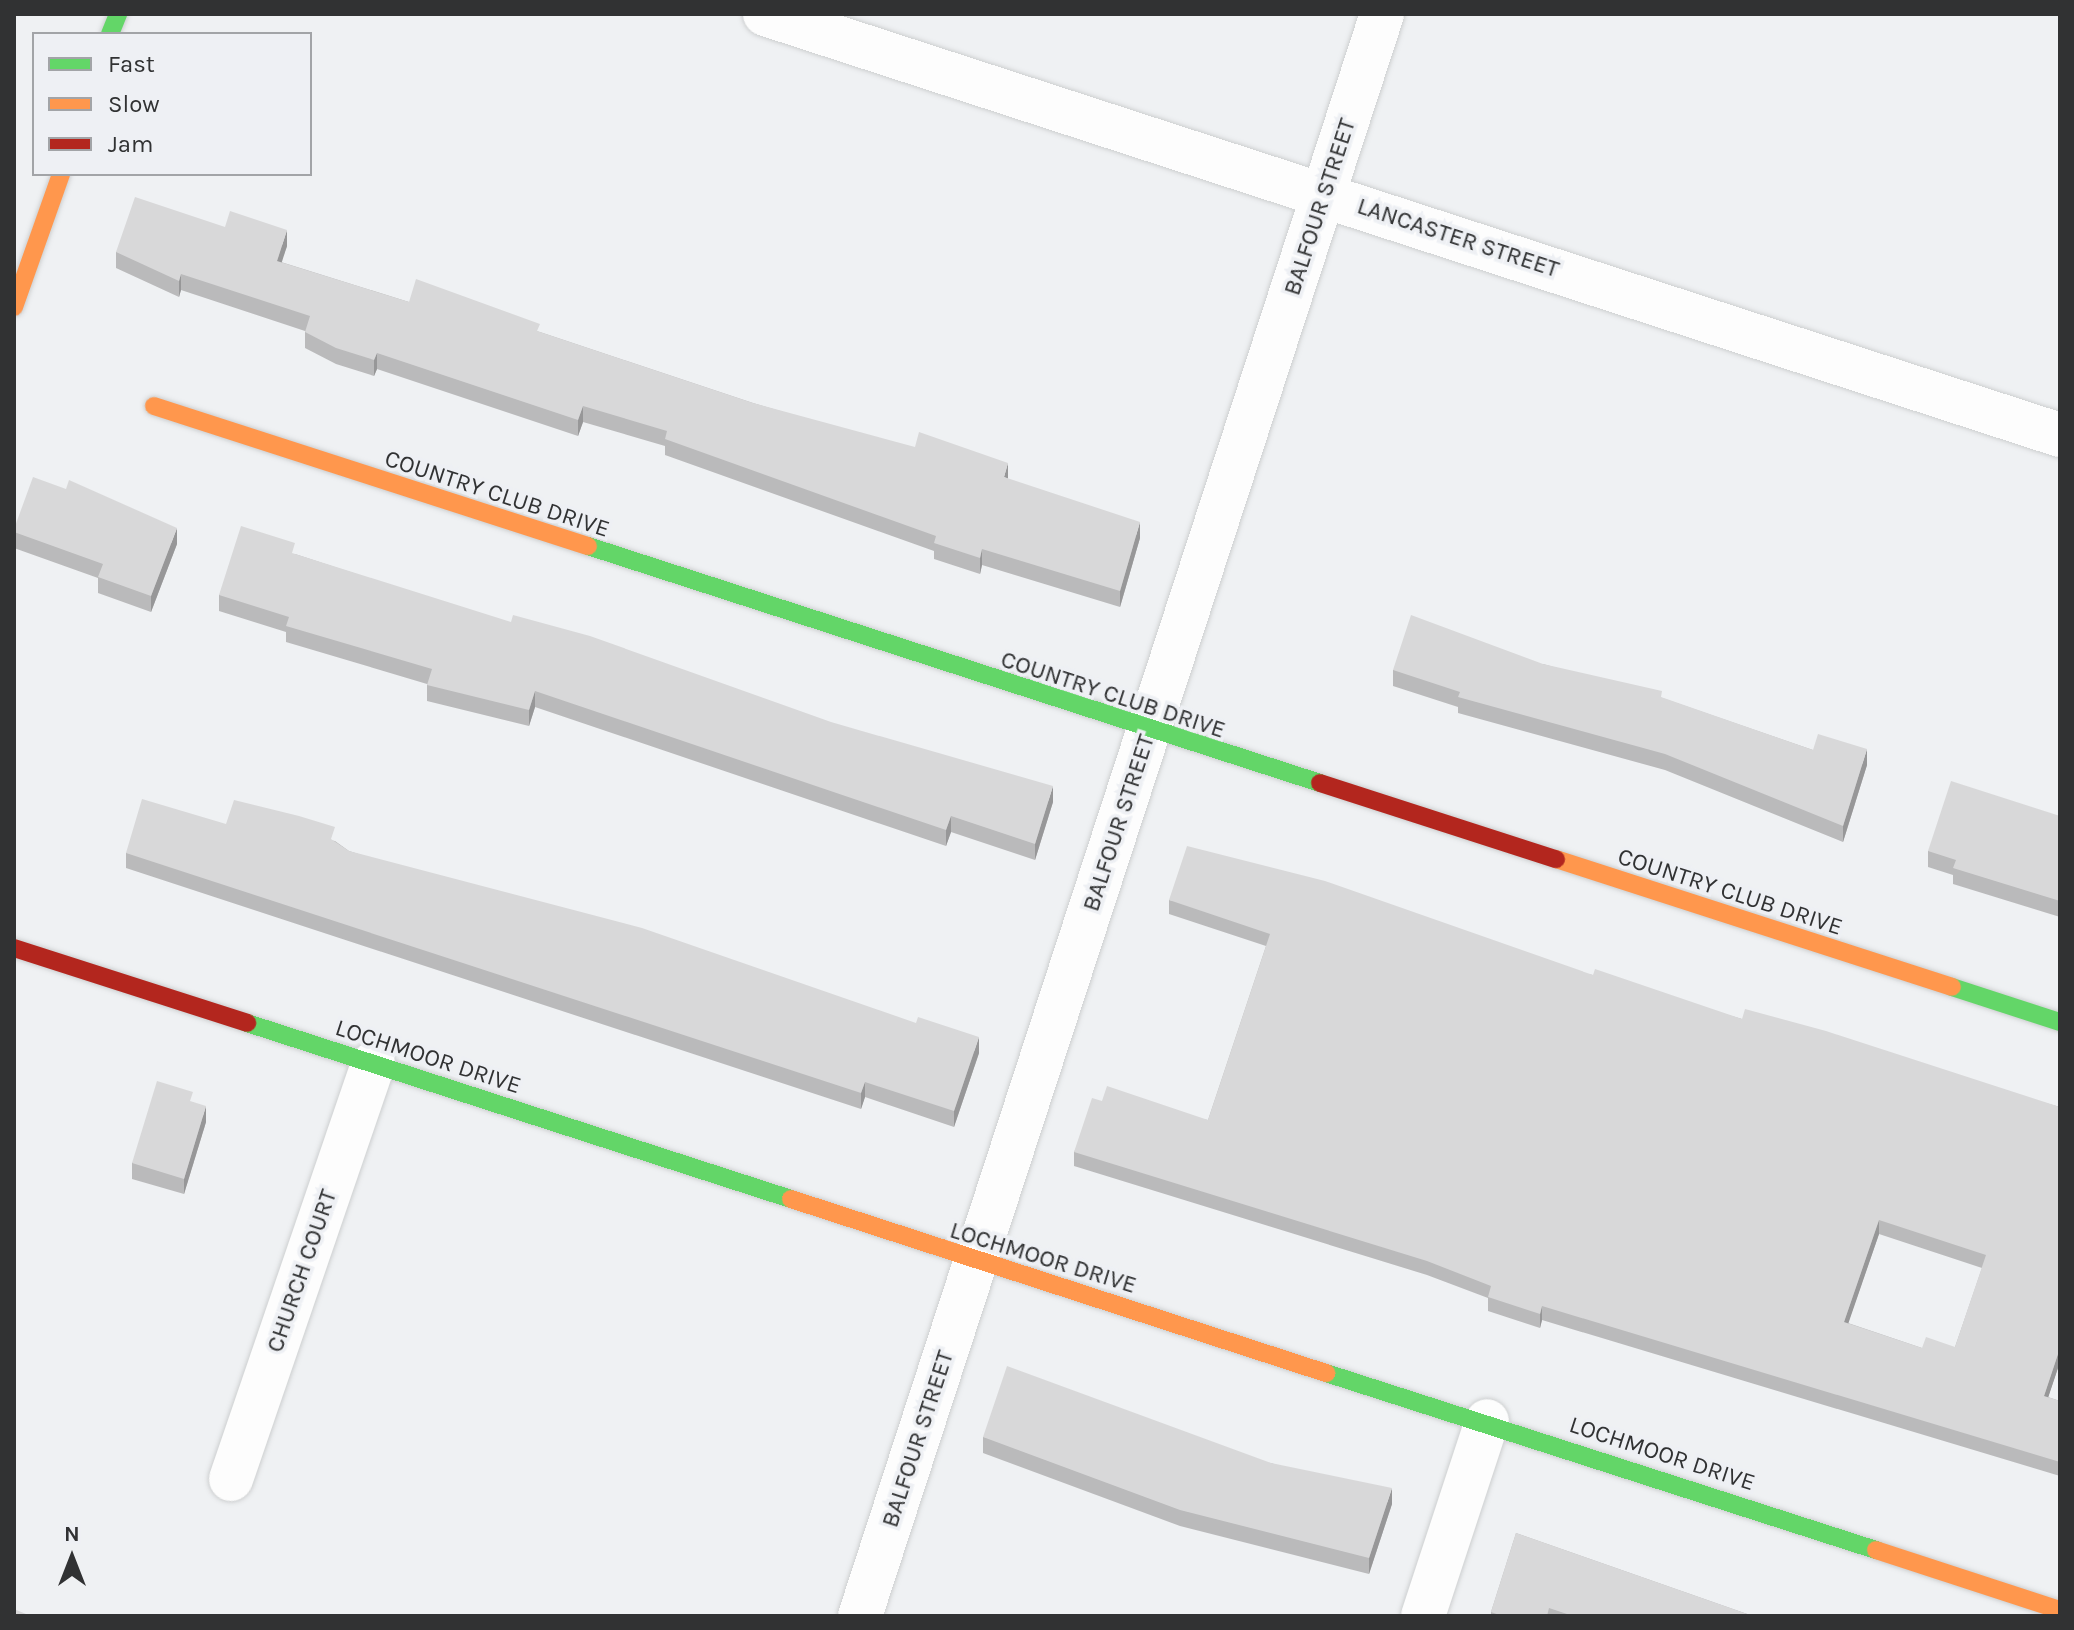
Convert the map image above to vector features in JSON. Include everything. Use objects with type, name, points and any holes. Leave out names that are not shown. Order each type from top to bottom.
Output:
[{"type":"street","name":"LANCASTER STREET","points":[[765,14],[2060,435]]},
{"type":"street","name":"BALFOUR STREET","points":[[865,1601],[1382,14]]},
{"type":"street","points":[[14,307],[60,176]]},
{"type":"street","name":"COUNTRY CLUB DRIVE","points":[[154,406],[1149,732],[2060,1022]]},
{"type":"street","name":"LOCHMOOR DRIVE","points":[[14,948],[976,1263],[1487,1421],[2060,1610]]},
{"type":"street","name":"CHURCH COURT","points":[[231,1479],[373,1064]]},
{"type":"street","points":[[1423,1616],[1487,1421]]},
{"type":"building","points":[[135,197],[225,227],[230,211],[287,230],[277,261],[409,302],[416,279],[540,324],[537,331],[753,403],[915,447],[919,432],[1008,463],[1004,477],[1140,522],[1120,591],[982,549],[980,558],[934,543],[936,536],[665,439],[667,431],[583,406],[578,420],[377,353],[374,360],[336,348],[305,332],[310,316],[181,274],[179,281],[116,252]]},
{"type":"building","points":[[33,477],[66,489],[69,480],[177,528],[151,596],[98,577],[103,564],[14,532]]},
{"type":"building","points":[[241,526],[295,543],[292,553],[511,622],[513,615],[590,636],[831,722],[1053,786],[1035,844],[951,816],[946,830],[535,691],[529,710],[427,685],[432,669],[286,626],[289,617],[219,595]]},
{"type":"building","points":[[1411,615],[1543,664],[1662,691],[1661,697],[1813,750],[1818,734],[1867,749],[1843,826],[1665,754],[1458,697],[1460,692],[1393,670]]},
{"type":"building","points":[[1951,781],[2060,816],[2060,901],[1953,868],[1956,860],[1928,851]]},
{"type":"building","points":[[142,799],[226,824],[234,800],[299,816],[335,827],[331,839],[349,851],[642,928],[916,1023],[918,1017],[979,1037],[954,1111],[865,1082],[861,1093],[126,853]]},
{"type":"building","points":[[1187,846],[1325,881],[1593,975],[1595,969],[1742,1019],[1745,1009],[1826,1031],[2060,1107],[2060,1348],[2044,1396],[2060,1401],[2060,1462],[1542,1306],[1540,1314],[1488,1297],[1491,1286],[1427,1261],[1074,1152],[1092,1098],[1102,1101],[1107,1086],[1208,1120],[1270,934],[1169,900]],"holes":[[[1879,1220],[1986,1255],[1955,1347],[1926,1337],[1922,1348],[1844,1322]]]},
{"type":"building","points":[[157,1081],[193,1092],[190,1101],[206,1106],[184,1179],[132,1163]]},
{"type":"building","points":[[1007,1366],[1271,1463],[1392,1488],[1369,1558],[1180,1510],[983,1437]]},
{"type":"building","points":[[1516,1533],[1753,1616],[1573,1616],[1549,1608],[1547,1616],[1502,1616],[1491,1612]]},
{"type":"building","points":[[14,1609],[26,1614],[25,1616],[14,1616]]},
{"type":"traffic: fast","points":[[111,32],[118,14]]},
{"type":"traffic: fast","points":[[588,546],[1320,783]]},
{"type":"traffic: fast","points":[[1952,987],[2060,1022]]},
{"type":"traffic: fast","points":[[247,1023],[791,1199]]},
{"type":"traffic: fast","points":[[1326,1373],[1876,1550]]},
{"type":"traffic: slow","points":[[14,307],[60,176]]},
{"type":"traffic: slow","points":[[154,406],[588,546]]},
{"type":"traffic: slow","points":[[1556,859],[1952,987]]},
{"type":"traffic: slow","points":[[791,1199],[1326,1373]]},
{"type":"traffic: slow","points":[[1876,1550],[2060,1610]]},
{"type":"traffic: jam","points":[[1320,783],[1556,859]]},
{"type":"traffic: jam","points":[[14,948],[247,1023]]}]
